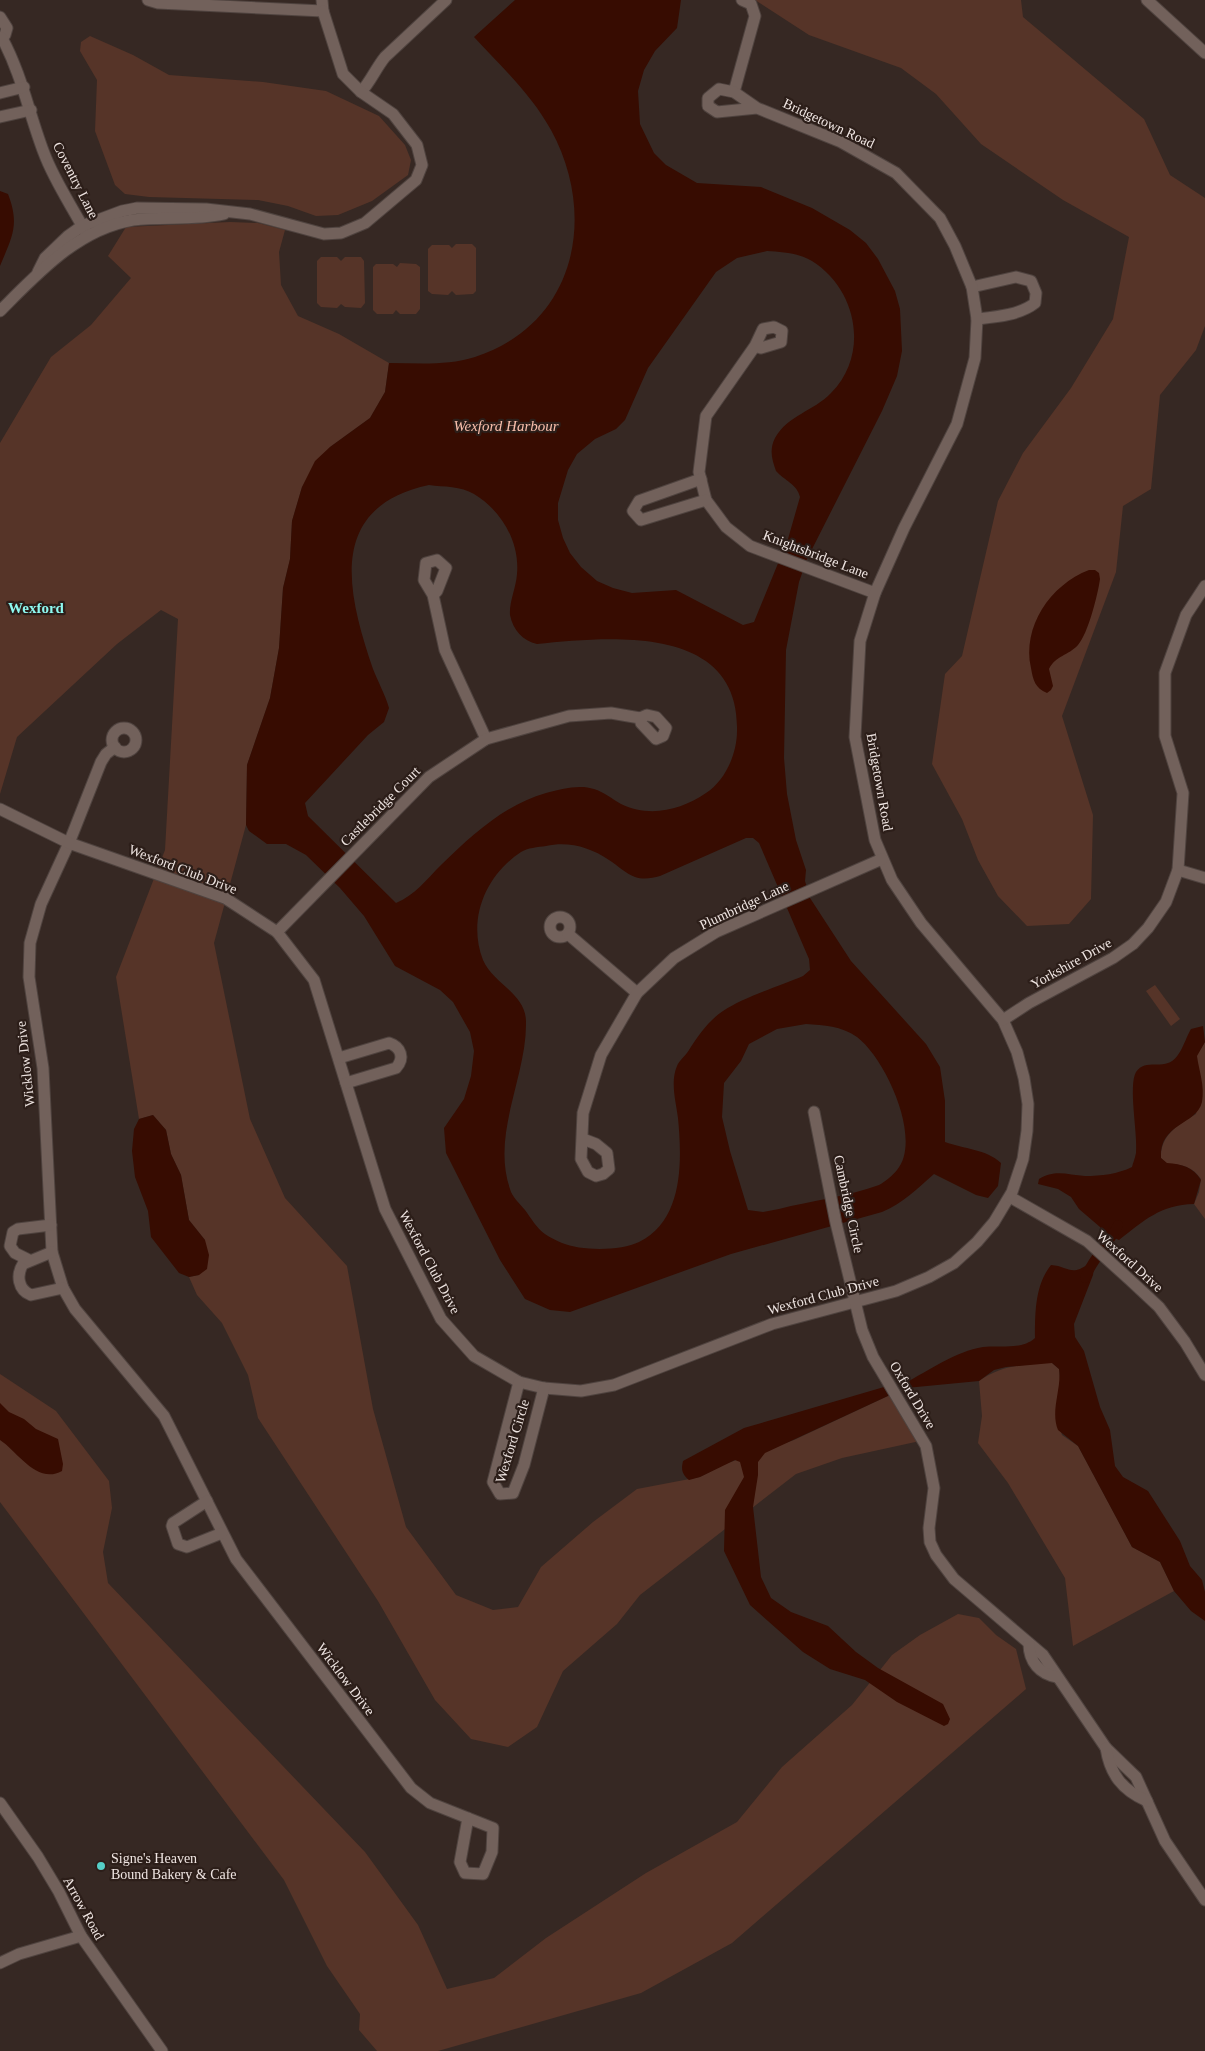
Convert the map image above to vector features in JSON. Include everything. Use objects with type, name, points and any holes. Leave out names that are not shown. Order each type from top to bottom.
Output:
[{"type":"street","points":[[0,311],[38,272],[85,230],[133,220],[205,218],[230,212],[250,214],[324,234],[341,233],[365,223],[416,180],[422,165],[417,145],[393,114],[361,92],[343,74],[323,5],[158,3],[148,0]]},
{"type":"street","points":[[361,92],[373,79],[378,66],[385,57],[446,0]]},
{"type":"street","points":[[734,92],[756,16],[751,4],[742,0]]},
{"type":"street","points":[[1147,0],[1205,53]]},
{"type":"street","name":"Coventry Lane","points":[[0,17],[7,28],[1,39],[14,61],[24,87],[44,154],[85,230]]},
{"type":"street","points":[[0,93],[24,87]]},
{"type":"street","name":"Bridgetown Road","points":[[757,108],[717,112],[708,106],[708,98],[719,89],[734,92],[757,108],[841,142],[896,173],[940,218],[955,246],[972,287],[977,319],[975,358],[957,424],[904,528],[874,593],[860,641],[855,737],[875,840],[892,880],[921,923],[1003,1020],[1017,1052],[1028,1104],[1027,1131],[1023,1159],[1010,1197]]},
{"type":"street","points":[[0,117],[31,110]]},
{"type":"street","points":[[972,287],[1007,278],[1024,279],[1031,281],[1036,293],[1035,302],[1020,311],[977,319]]},
{"type":"street","name":"Knightsbridge Lane","points":[[755,346],[706,416],[699,472],[706,500],[726,527],[750,546],[874,593]]},
{"type":"street","points":[[701,480],[640,501],[633,511],[641,520],[706,500]]},
{"type":"street","name":"Yorkshire Drive","points":[[1003,1020],[1029,1003],[1114,958],[1133,944],[1148,928],[1166,902],[1178,870],[1183,793],[1166,736],[1166,673],[1186,615],[1205,586]]},
{"type":"street","points":[[433,595],[445,650],[486,739]]},
{"type":"street","name":"Castlebridge Court","points":[[278,932],[429,777],[486,739],[569,716],[611,713],[640,718]]},
{"type":"street","name":"Wicklow Drive","points":[[115,747],[106,754],[101,762],[69,843],[41,904],[30,943],[29,977],[43,1068],[52,1252],[63,1288],[75,1310],[164,1416],[236,1559],[411,1788],[430,1804],[468,1818],[493,1828],[492,1852],[483,1874],[465,1873],[460,1862],[468,1818]]},
{"type":"street","name":"Wexford Club Drive","points":[[0,809],[69,843],[224,898],[278,932],[314,980],[385,1209],[441,1319],[474,1356],[520,1382],[544,1388],[581,1391],[614,1385],[772,1324],[896,1291],[929,1277],[954,1262],[977,1242],[1010,1197]]},
{"type":"street","name":"Plumbridge Lane","points":[[584,1139],[584,1113],[601,1055],[637,993],[681,954],[716,932],[780,902],[818,888],[882,859]]},
{"type":"street","points":[[1178,870],[1205,878]]},
{"type":"street","points":[[568,934],[637,993]]},
{"type":"street","points":[[339,1058],[389,1043],[400,1050],[402,1056],[396,1068],[346,1083]]},
{"type":"street","name":"Cambridge Circle","points":[[814,1112],[840,1238],[856,1302]]},
{"type":"street","name":"Wexford Drive","points":[[1010,1197],[1087,1241],[1130,1280],[1159,1307],[1185,1342],[1205,1375]]},
{"type":"street","points":[[29,1260],[15,1254],[10,1246],[12,1232],[18,1229],[51,1225]]},
{"type":"street","points":[[52,1252],[23,1264],[19,1273],[19,1283],[22,1290],[32,1295],[63,1288]]},
{"type":"street","name":"Oxford Drive","points":[[856,1302],[862,1330],[873,1357],[926,1446],[934,1488],[929,1528],[930,1542],[936,1555],[954,1578],[1043,1655],[1106,1748],[1136,1777],[1165,1841],[1205,1900]]},
{"type":"street","name":"Wexford Circle","points":[[520,1382],[493,1482],[500,1494],[513,1493],[524,1466],[544,1388]]},
{"type":"street","points":[[206,1501],[173,1523],[172,1526],[178,1544],[187,1547],[222,1533]]},
{"type":"street","name":"Oxford Drive","points":[[1106,1748],[1109,1767],[1114,1778],[1138,1797],[1147,1801]]},
{"type":"street","name":"Arrow Road","points":[[0,1803],[38,1857],[59,1892],[81,1936],[162,2051]]},
{"type":"street","points":[[0,1964],[19,1954],[81,1936]]},
{"type":"shaded area","points":[[755,0],[1021,0],[1023,17],[1144,119],[1170,175],[1205,198],[1205,326],[1196,350],[1160,395],[1151,489],[1123,506],[1116,572],[1062,716],[1093,815],[1091,899],[1069,924],[1027,926],[998,896],[978,860],[962,819],[932,764],[945,674],[962,656],[998,501],[1023,453],[1071,388],[1113,319],[1129,237],[1063,200],[981,144],[936,94],[901,68],[809,35]]},
{"type":"shaded area","points":[[90,36],[133,55],[169,75],[263,82],[326,91],[379,116],[405,145],[411,160],[408,175],[372,201],[338,215],[316,216],[288,206],[258,200],[149,197],[125,194],[115,185],[95,131],[97,80],[80,51],[81,42]]},
{"type":"shaded area","points":[[230,222],[258,223],[285,230],[279,252],[281,285],[298,316],[339,334],[389,363],[385,392],[370,418],[330,447],[302,487],[292,521],[290,559],[283,588],[279,648],[270,698],[247,765],[246,825],[214,943],[250,1119],[285,1198],[347,1266],[373,1409],[406,1527],[456,1595],[493,1610],[518,1607],[541,1567],[593,1522],[637,1489],[700,1477],[725,1464],[794,1440],[890,1395],[920,1441],[842,1458],[796,1474],[640,1595],[617,1624],[563,1671],[537,1727],[508,1747],[471,1739],[435,1700],[378,1601],[258,1418],[248,1375],[222,1323],[197,1295],[189,1277],[199,1275],[205,1240],[189,1220],[181,1175],[171,1154],[166,1130],[153,1115],[139,1119],[116,977],[165,850],[178,619],[161,610],[117,644],[17,737],[0,794],[0,443],[51,357],[91,325],[131,278],[108,256],[126,227]]},
{"type":"shaded area","points":[[456,244],[472,244],[476,248],[476,291],[473,294],[456,295],[452,291],[448,295],[432,294],[428,291],[428,249],[432,245],[449,245],[452,248]]},
{"type":"shaded area","points":[[321,257],[337,257],[341,261],[345,257],[361,257],[364,261],[365,303],[361,308],[345,307],[341,304],[337,308],[321,307],[317,303],[317,261]]},
{"type":"shaded area","points":[[400,263],[416,264],[420,267],[420,309],[416,314],[400,314],[396,310],[393,314],[377,314],[373,310],[373,267],[376,264],[393,264],[397,267]]},
{"type":"shaded area","points":[[1155,985],[1180,1019],[1171,1026],[1146,991]]},
{"type":"shaded area","points":[[1205,1042],[1205,1219],[1194,1204],[1199,1192],[1201,1179],[1191,1169],[1167,1164],[1161,1158],[1161,1150],[1171,1132],[1196,1114],[1198,1067],[1196,1056]]},
{"type":"shaded area","points":[[1052,1363],[1059,1369],[1060,1380],[1056,1414],[1062,1435],[1078,1446],[1132,1547],[1160,1562],[1174,1591],[1073,1646],[1065,1578],[1008,1483],[978,1443],[982,1416],[979,1381],[994,1372],[1016,1366]]},
{"type":"shaded area","points":[[0,1374],[56,1411],[109,1481],[112,1508],[103,1552],[108,1583],[365,1852],[418,1925],[447,1989],[494,1978],[546,1938],[646,1873],[737,1822],[782,1767],[852,1705],[892,1655],[920,1635],[958,1614],[979,1618],[996,1635],[1016,1649],[1026,1689],[732,1943],[641,1993],[438,2051],[377,2051],[359,2030],[360,2014],[327,1966],[284,1880],[0,1502]]},
{"type":"water","name":"Wexford Harbour","points":[[515,0],[681,0],[677,28],[655,51],[644,70],[638,91],[640,124],[654,153],[666,165],[697,183],[761,187],[812,208],[850,230],[866,243],[878,259],[895,291],[900,309],[902,351],[897,376],[882,411],[807,559],[799,582],[786,650],[784,758],[787,794],[796,840],[806,870],[805,881],[810,898],[851,961],[926,1044],[940,1067],[945,1101],[945,1142],[982,1152],[1001,1163],[998,1186],[988,1198],[976,1195],[934,1174],[903,1200],[882,1212],[731,1254],[570,1312],[550,1310],[525,1299],[500,1260],[446,1153],[444,1128],[464,1099],[471,1076],[474,1051],[470,1032],[453,1002],[440,990],[395,966],[364,916],[340,888],[306,855],[286,844],[267,844],[249,831],[246,825],[247,765],[270,698],[279,648],[283,588],[290,559],[292,521],[302,487],[315,461],[330,447],[370,418],[385,392],[389,363],[454,362],[475,357],[509,341],[536,320],[556,293],[568,263],[574,231],[573,197],[565,163],[551,130],[535,105],[516,81],[474,37]],"holes":[[[767,251],[784,252],[812,261],[827,273],[839,288],[848,305],[853,323],[854,341],[851,360],[843,377],[831,393],[794,418],[780,430],[773,442],[772,455],[776,471],[796,489],[800,497],[788,539],[754,622],[743,625],[676,590],[632,593],[597,581],[581,567],[570,553],[558,520],[558,503],[568,470],[577,454],[595,439],[616,429],[625,420],[648,368],[716,272],[737,258]],[[429,485],[452,487],[469,491],[493,509],[507,528],[512,539],[517,562],[517,574],[511,605],[511,620],[519,634],[532,643],[599,639],[633,640],[665,644],[694,654],[717,671],[732,696],[737,731],[735,748],[729,765],[713,788],[696,799],[676,808],[654,811],[632,808],[621,804],[598,790],[583,787],[557,790],[531,798],[489,822],[415,891],[396,903],[308,816],[305,803],[368,735],[384,722],[389,708],[373,669],[364,640],[356,611],[352,583],[353,557],[359,533],[373,512],[396,496]],[[746,838],[753,838],[759,843],[809,959],[810,970],[803,976],[751,996],[723,1011],[704,1029],[678,1064],[674,1079],[680,1152],[677,1188],[665,1219],[654,1232],[639,1242],[622,1247],[590,1249],[570,1246],[555,1240],[540,1230],[514,1198],[510,1189],[505,1168],[505,1147],[507,1126],[525,1042],[525,1012],[521,1003],[494,976],[483,960],[477,929],[479,914],[489,885],[498,873],[521,852],[533,848],[562,844],[579,846],[602,855],[635,877],[645,879],[660,876]],[[806,1024],[839,1028],[857,1037],[868,1047],[879,1062],[897,1100],[906,1139],[904,1156],[897,1170],[884,1182],[856,1192],[779,1209],[763,1212],[748,1210],[722,1117],[724,1083],[741,1061],[749,1044],[777,1029]]]},
{"type":"water","points":[[0,191],[8,194],[12,205],[14,223],[11,239],[0,266]]},
{"type":"water","points":[[1089,570],[1095,570],[1099,573],[1100,579],[1089,623],[1078,645],[1055,661],[1049,669],[1053,686],[1047,693],[1035,683],[1031,668],[1029,653],[1035,623],[1042,609],[1062,586]]},
{"type":"water","points":[[1203,1026],[1205,1042],[1197,1056],[1202,1084],[1202,1102],[1199,1110],[1193,1116],[1172,1131],[1166,1138],[1162,1146],[1161,1158],[1167,1163],[1187,1167],[1201,1180],[1194,1204],[1172,1207],[1162,1211],[1145,1220],[1119,1240],[1104,1233],[1100,1227],[1079,1209],[1071,1197],[1058,1189],[1038,1184],[1039,1179],[1056,1173],[1085,1176],[1103,1175],[1132,1167],[1136,1153],[1133,1088],[1136,1072],[1143,1066],[1164,1064],[1172,1061],[1179,1054],[1191,1029]]},
{"type":"water","points":[[153,1115],[166,1130],[171,1154],[181,1175],[189,1220],[205,1240],[209,1255],[207,1269],[199,1275],[189,1277],[179,1273],[151,1237],[148,1211],[135,1177],[132,1151],[134,1129],[139,1119]]},
{"type":"water","points":[[1088,1264],[1094,1267],[1093,1275],[1074,1324],[1075,1337],[1084,1351],[1100,1407],[1110,1430],[1115,1466],[1123,1477],[1148,1491],[1180,1541],[1190,1566],[1202,1580],[1205,1592],[1205,1621],[1191,1611],[1174,1591],[1160,1562],[1132,1547],[1078,1446],[1058,1430],[1055,1415],[1059,1369],[1052,1363],[1006,1367],[994,1370],[979,1381],[906,1388],[905,1383],[942,1362],[973,1349],[1018,1346],[1030,1342],[1035,1338],[1039,1290],[1051,1265],[1077,1270]]},
{"type":"water","points":[[884,1387],[890,1395],[765,1453],[758,1462],[753,1507],[761,1577],[771,1598],[791,1612],[828,1626],[856,1652],[878,1668],[943,1704],[950,1719],[948,1724],[944,1726],[897,1702],[865,1680],[830,1669],[803,1652],[750,1605],[724,1551],[725,1510],[744,1477],[740,1462],[735,1460],[700,1477],[689,1480],[683,1474],[682,1469],[683,1461],[744,1428]]},
{"type":"water","points":[[0,1403],[9,1412],[24,1419],[36,1429],[58,1439],[63,1464],[62,1471],[44,1474],[36,1470],[0,1440]]},
{"type":"waterway","points":[[1085,1278],[1118,1225]]},
{"type":"place","name":"Signe's Heaven Bound Bakery & Cafe","points":[[101,1866]]},
{"type":"district","name":"Wexford","points":[[36,608]]}]
